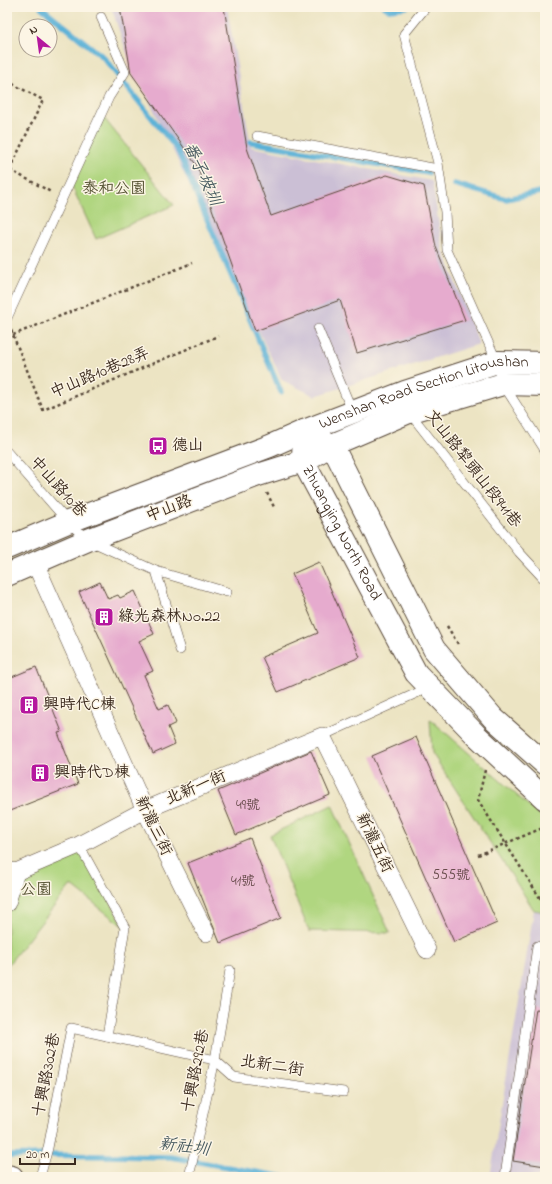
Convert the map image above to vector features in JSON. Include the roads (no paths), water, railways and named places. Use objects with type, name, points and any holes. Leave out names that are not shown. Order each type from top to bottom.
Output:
[{"type":"main road","name":"Wenshan Road Section Litoushan","points":[[332,445],[356,423],[405,392],[497,362],[545,363]]},
{"type":"main road","name":"Wenshan Road Section Litoushan","points":[[304,431],[356,423],[409,412],[503,384],[545,385]]},
{"type":"main road","name":"Zhuangjing North Road","points":[[545,764],[493,718],[434,649],[332,445],[304,431],[303,461],[416,673],[477,736],[545,799]]},
{"type":"main road","name":"中山路","points":[[7,548],[68,522],[270,446],[304,431]]},
{"type":"main road","name":"中山路","points":[[7,575],[88,540],[258,475],[303,461],[332,445]]},
{"type":"main road","points":[[7,1176],[12,1177]]},
{"type":"street","name":"新瀧三街","points":[[35,563],[145,810],[206,933]]},
{"type":"street","name":"北新一街","points":[[12,871],[79,845],[145,810],[322,736]]},
{"type":"street","name":"新瀧五街","points":[[322,736],[427,950]]},
{"type":"street","points":[[7,903],[12,871]]},
{"type":"lane","points":[[426,7],[404,34],[438,169],[444,212],[447,250],[497,362],[503,384],[545,450]]},
{"type":"lane","points":[[8,321],[62,198],[109,97],[125,72],[101,17]]},
{"type":"lane","points":[[257,136],[438,169]]},
{"type":"lane","points":[[318,329],[356,423]]},
{"type":"lane","name":"文山路犂頭山段941巷","points":[[409,412],[519,552],[545,580]]},
{"type":"lane","name":"中山路10巷","points":[[7,452],[68,522],[88,540],[156,571],[227,592]]},
{"type":"lane","points":[[156,571],[180,650]]},
{"type":"lane","points":[[322,736],[419,692]]},
{"type":"lane","points":[[79,845],[125,928],[107,1036]]},
{"type":"lane","points":[[505,1177],[537,946]]},
{"type":"lane","name":"十興路292巷","points":[[189,1175],[215,1060],[230,970]]},
{"type":"lane","name":"十興路302巷","points":[[40,1177],[48,1148],[71,1028],[107,1036]]},
{"type":"lane","name":"北新二街","points":[[107,1036],[215,1060],[234,1077],[344,1092]]},
{"type":"waterway","name":"番子坡圳","points":[[41,7],[103,57],[177,149],[281,392]]},
{"type":"waterway","points":[[385,7],[389,9],[406,7]]},
{"type":"waterway","points":[[251,142],[428,173]]},
{"type":"waterway","points":[[454,184],[506,199],[545,191]]},
{"type":"waterway","name":"新社圳","points":[[7,1156],[44,1155],[171,1157],[284,1177]]},
{"type":"place","name":"德山","points":[[158,446]]},
{"type":"place","name":"綠光森林No.22","points":[[104,617]]},
{"type":"place","name":"興時代C棟","points":[[29,705]]},
{"type":"place","name":"興時代D棟","points":[[40,773]]},
{"type":"park label","name":"泰和公園","points":[[114,189]]},
{"type":"park label","name":"公園","points":[[36,890]]}]
